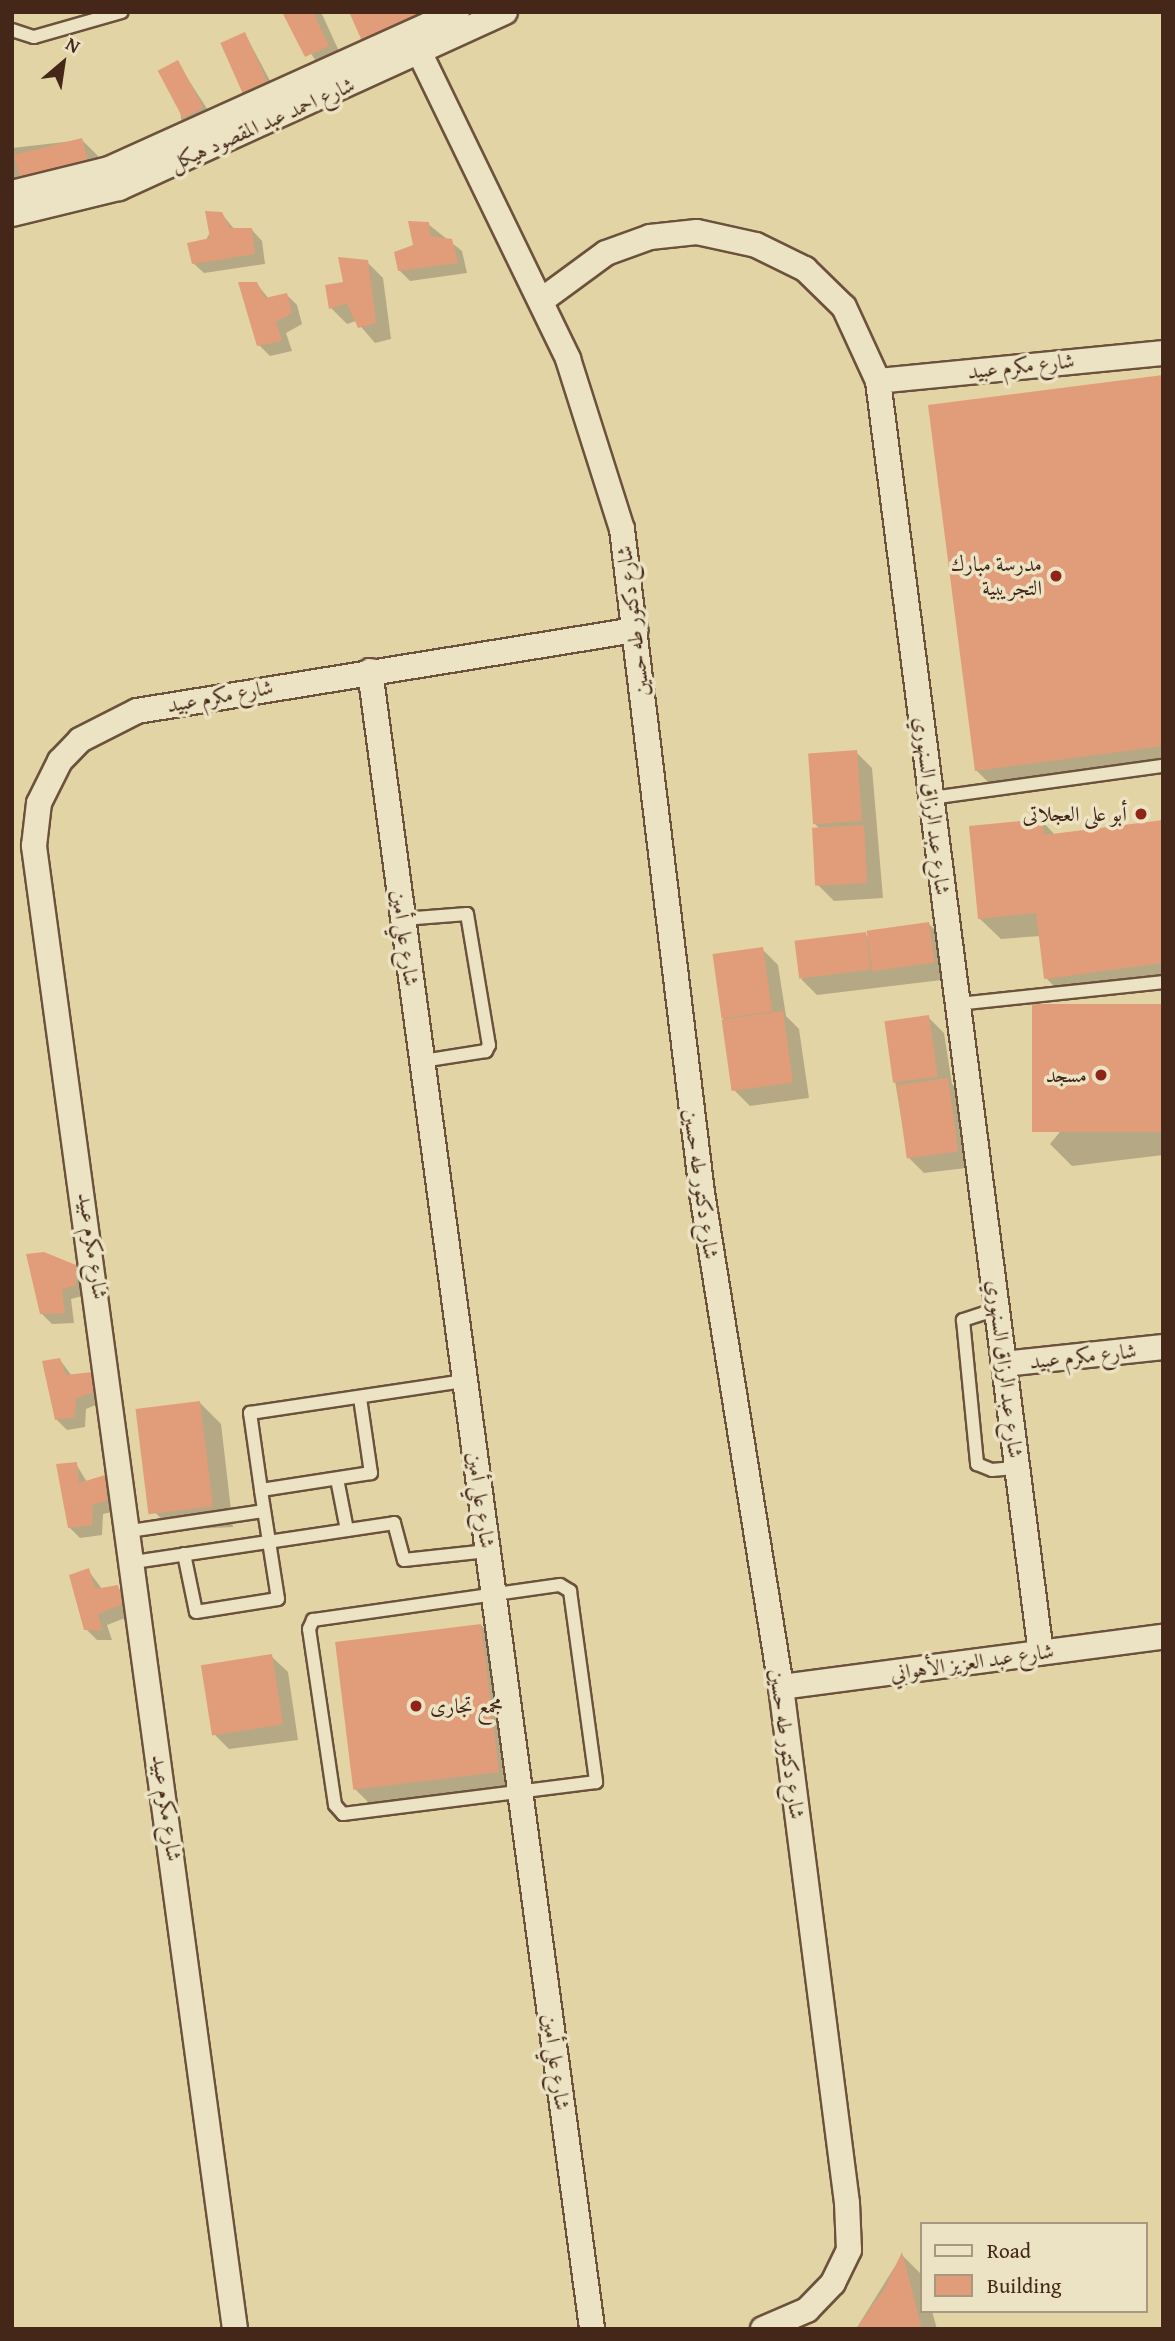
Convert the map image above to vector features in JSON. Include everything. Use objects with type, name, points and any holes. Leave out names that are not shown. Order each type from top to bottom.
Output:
[{"type":"street","name":"شارع احمد عبد المقصود هيكل","points":[[12,215],[119,188],[415,44],[457,12]]},
{"type":"street","name":"شارع احمد عبد المقصود هيكل","points":[[12,193],[109,169],[415,44],[505,12]]},
{"type":"street","name":"شارع دكتور طه حسين","points":[[415,44],[542,300],[591,425],[622,529],[729,1389],[780,1687],[849,2250],[832,2283],[807,2310],[770,2328]]},
{"type":"street","name":"شارع عبد الرزاق السنهوري","points":[[542,300],[606,253],[650,237],[697,232],[757,245],[805,269],[844,307],[878,381],[1041,1653]]},
{"type":"street","name":"شارع مكرم عبيد","points":[[878,381],[1163,353]]},
{"type":"street","name":"شارع مكرم عبيد","points":[[235,2329],[130,1531],[34,846],[39,803],[60,761],[104,724],[184,700],[635,630]]},
{"type":"street","name":"شارع علي أمين","points":[[370,671],[593,2329]]},
{"type":"street","name":"شارع مكرم عبيد","points":[[1004,1364],[1163,1347]]},
{"type":"street","name":"شارع عبد العزيز الأهواني","points":[[780,1687],[1163,1637]]},
{"type":"lane","points":[[12,30],[34,37],[122,12]]},
{"type":"lane","points":[[931,797],[1163,766]]},
{"type":"lane","points":[[403,919],[467,914],[489,1045],[486,1051],[422,1061]]},
{"type":"lane","points":[[958,1004],[1163,982]]},
{"type":"lane","points":[[997,1309],[963,1320],[977,1464],[992,1470],[1017,1468]]},
{"type":"lane","points":[[184,1555],[194,1611],[278,1599],[250,1413],[465,1381]]},
{"type":"lane","points":[[261,1490],[372,1472],[360,1398]]},
{"type":"lane","points":[[337,1479],[346,1530]]},
{"type":"lane","points":[[130,1531],[264,1511]]},
{"type":"lane","points":[[134,1562],[397,1524],[404,1560],[488,1551]]},
{"type":"lane","points":[[560,1585],[570,1591],[598,1775],[592,1783],[520,1793],[343,1814],[335,1805],[309,1629],[321,1615],[560,1585]]},
{"type":"building","points":[[282,12],[313,12],[329,46],[305,57]]},
{"type":"building","points":[[349,12],[422,12],[362,41]]},
{"type":"building","points":[[245,32],[267,82],[243,93],[220,43]]},
{"type":"building","points":[[178,60],[203,108],[183,118],[158,71]]},
{"type":"building","points":[[82,138],[90,170],[22,187],[14,155]]},
{"type":"building","points":[[205,211],[222,212],[230,228],[252,228],[255,254],[192,264],[187,243],[210,238]]},
{"type":"building","points":[[408,221],[429,222],[430,236],[452,239],[458,263],[398,271],[394,252],[413,245]]},
{"type":"building","points":[[338,257],[368,260],[376,323],[358,328],[347,303],[329,309],[325,285],[343,282]]},
{"type":"building","points":[[238,282],[257,282],[265,298],[287,293],[292,313],[276,322],[282,341],[257,346]]},
{"type":"building","name":"مدرسة مبارك التجريبية","points":[[1163,375],[1163,746],[975,771],[928,405]]},
{"type":"building","points":[[857,750],[862,821],[813,824],[808,753]]},
{"type":"building","points":[[1042,819],[1044,835],[1163,820],[1163,963],[1044,979],[1036,913],[978,919],[969,826]]},
{"type":"building","points":[[864,825],[867,883],[815,886],[812,828]]},
{"type":"building","points":[[929,922],[935,963],[872,971],[867,931]]},
{"type":"building","points":[[866,932],[871,970],[799,978],[795,941]]},
{"type":"building","points":[[763,947],[772,1011],[722,1018],[712,954]]},
{"type":"building","name":"مسجد","points":[[1032,1004],[1163,1004],[1163,1132],[1032,1132]]},
{"type":"building","points":[[783,1011],[793,1082],[732,1091],[722,1020]]},
{"type":"building","points":[[929,1015],[938,1076],[893,1083],[884,1021]]},
{"type":"building","points":[[948,1078],[958,1151],[907,1159],[897,1085]]},
{"type":"building","points":[[44,1252],[76,1265],[76,1285],[62,1289],[65,1313],[40,1314],[26,1254]]},
{"type":"building","points":[[60,1358],[66,1375],[92,1372],[94,1392],[76,1398],[75,1417],[55,1420],[42,1361]]},
{"type":"building","points":[[200,1401],[213,1506],[148,1514],[135,1409]]},
{"type":"building","points":[[77,1462],[79,1483],[105,1475],[107,1501],[93,1504],[92,1525],[68,1528],[56,1464]]},
{"type":"building","points":[[89,1568],[95,1589],[118,1585],[123,1604],[98,1614],[102,1630],[84,1630],[69,1575]]},
{"type":"building","name":"مجمع تجارى","points":[[481,1624],[499,1772],[353,1790],[335,1642]]},
{"type":"building","points":[[272,1654],[283,1724],[212,1735],[201,1665]]},
{"type":"building","points":[[902,2252],[922,2329],[856,2329],[885,2288]]},
{"type":"place","name":"مدرسة مبارك التجريبية","points":[[1056,576]]},
{"type":"place","name":"أبو على العجلاتى","points":[[1141,814]]},
{"type":"place","name":"مسجد","points":[[1101,1075]]},
{"type":"place","name":"مجمع تجارى","points":[[416,1706]]}]
